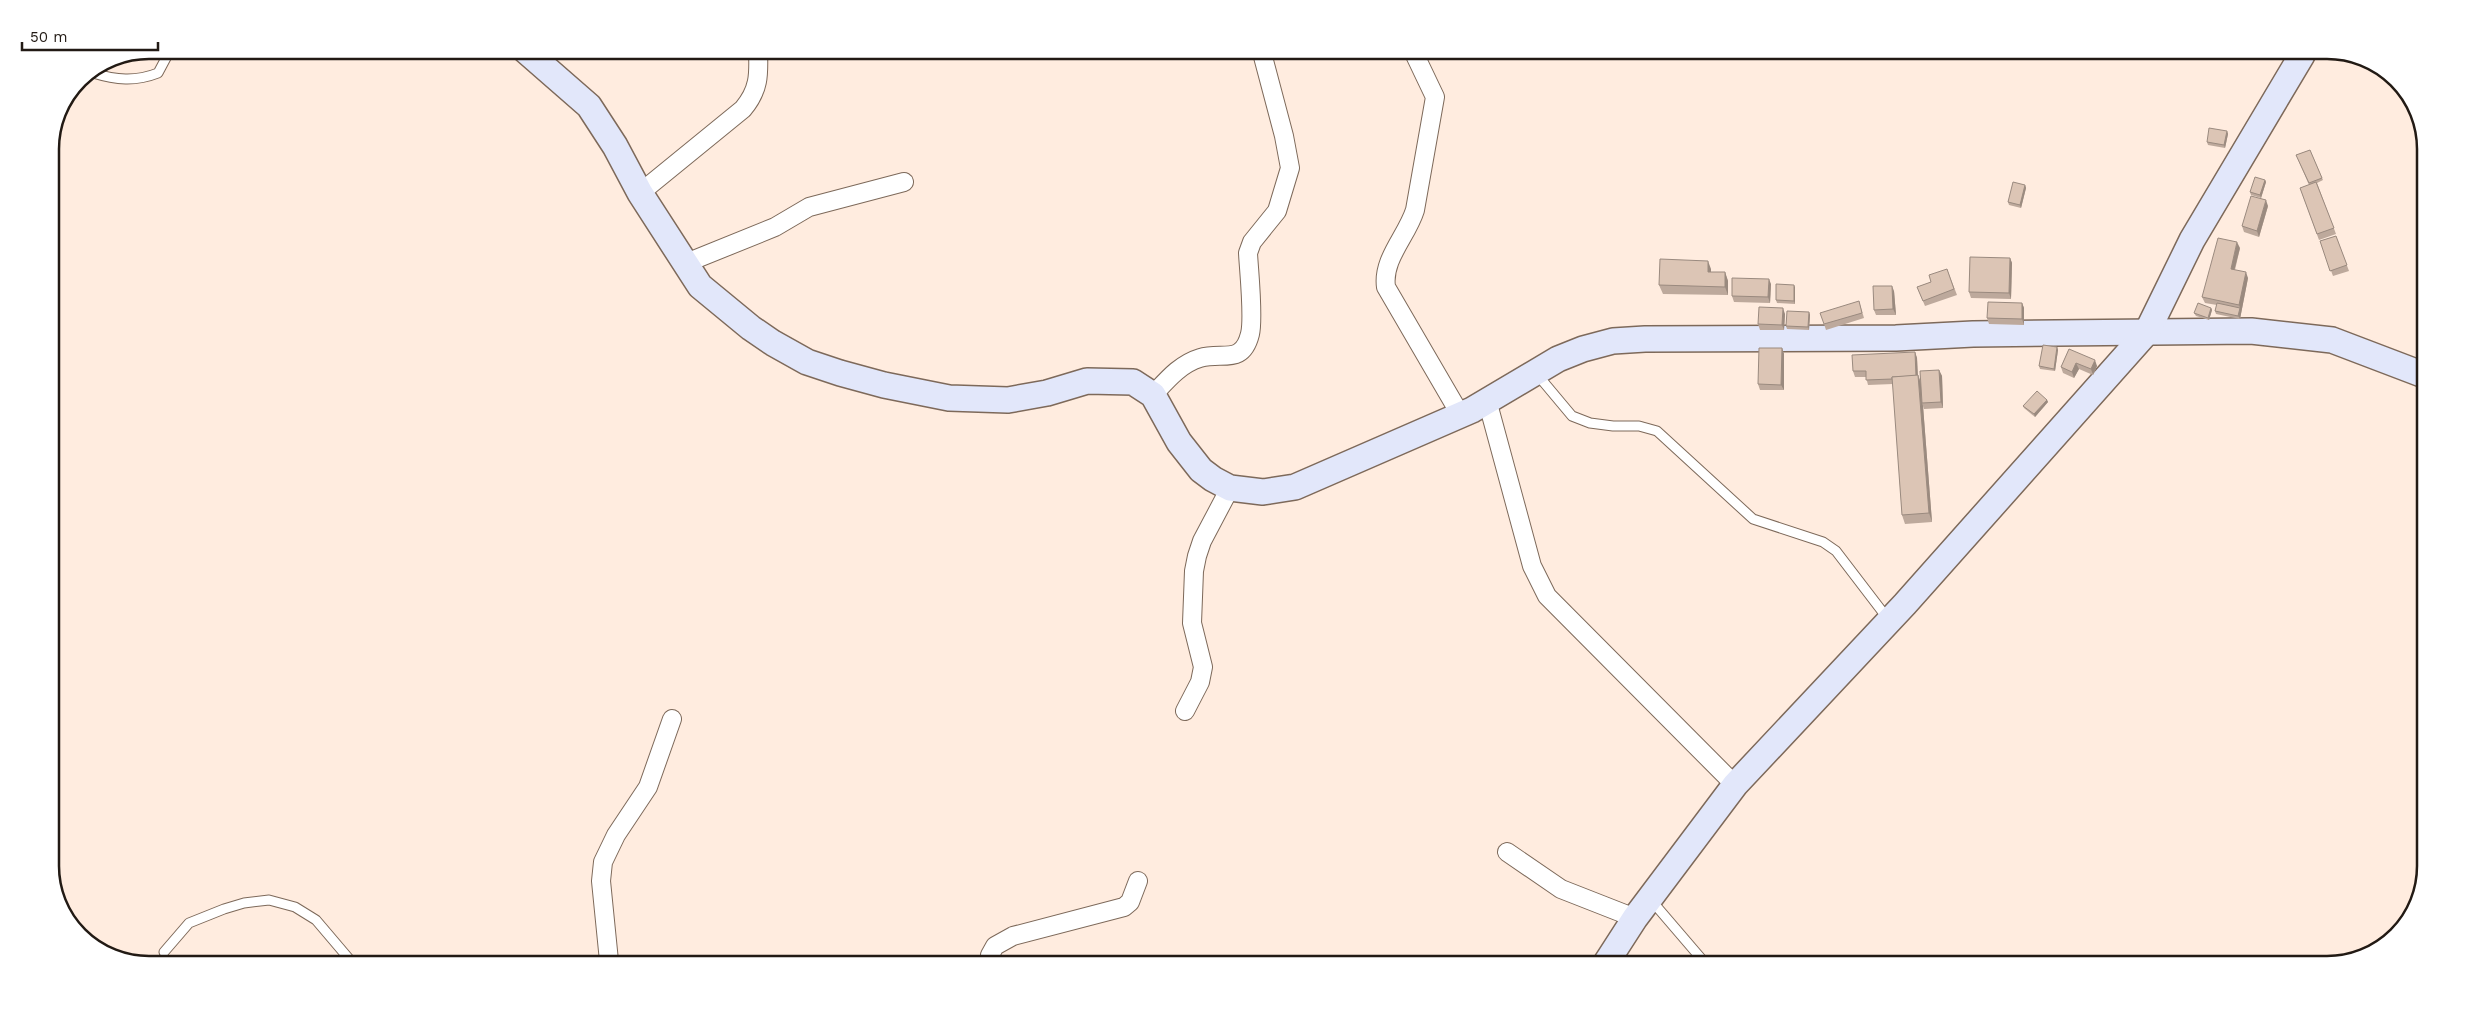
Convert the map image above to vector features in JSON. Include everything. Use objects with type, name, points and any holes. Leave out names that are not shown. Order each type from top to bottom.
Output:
[{"type":"street","points":[[535,59],[589,106],[615,146],[640,193],[700,286],[751,328],[773,343],[807,362],[884,386],[949,398],[1008,400],[1047,393],[1088,381],[1133,382],[1153,395],[1179,442],[1201,470],[1230,488],[1263,492],[1295,487],[1460,414],[1558,359],[1583,349],[1613,341],[2251,331],[2332,340],[2417,372]]},
{"type":"street","points":[[640,193],[743,109],[754,96],[759,72],[758,59]]},
{"type":"street","points":[[1153,395],[1177,369],[1201,357],[1224,357],[1237,354],[1244,347],[1250,333],[1248,253],[1252,242],[1277,211],[1290,168],[1284,136],[1264,59]]},
{"type":"street","points":[[1417,59],[1435,97],[1415,210],[1410,225],[1388,264],[1384,276],[1386,287],[1460,414]]},
{"type":"street","points":[[1611,956],[1642,908],[1735,785],[1889,621],[2147,332],[2192,240],[2300,59]]},
{"type":"street","points":[[686,263],[775,227],[810,207],[904,182]]},
{"type":"street","points":[[1487,400],[1532,566],[1544,591],[1735,785]]},
{"type":"street","points":[[1185,711],[1200,682],[1203,667],[1192,623],[1194,571],[1202,540],[1230,488]]},
{"type":"street","points":[[608,956],[601,881],[603,862],[616,835],[648,787],[672,718]]},
{"type":"street","points":[[1506,852],[1561,889],[1642,908]]},
{"type":"street","points":[[990,956],[995,946],[1013,936],[1124,907],[1130,902],[1138,881]]},
{"type":"lane","points":[[98,74],[114,79],[135,80],[158,73],[165,59]]},
{"type":"lane","points":[[1535,373],[1572,416],[1590,424],[1639,426],[1657,431],[1753,519],[1823,542],[1836,551],[1889,621]]},
{"type":"lane","points":[[164,952],[189,923],[224,908],[269,900],[296,907],[316,920],[347,956]]},
{"type":"lane","points":[[1642,908],[1696,956]]},
{"type":"building","points":[[2209,128],[2227,131],[2224,145],[2207,142]]},
{"type":"building","points":[[2310,150],[2322,178],[2309,183],[2296,155]]},
{"type":"building","points":[[2255,177],[2265,180],[2260,195],[2250,192]]},
{"type":"building","points":[[2013,182],[2025,185],[2020,205],[2008,202]]},
{"type":"building","points":[[2316,182],[2334,228],[2317,234],[2300,188]]},
{"type":"building","points":[[2251,196],[2266,200],[2257,231],[2242,226]]},
{"type":"building","points":[[2336,236],[2347,265],[2330,271],[2320,241]]},
{"type":"building","points":[[2218,238],[2237,242],[2231,269],[2246,272],[2239,305],[2202,297]]},
{"type":"building","points":[[1970,257],[2010,258],[2009,293],[1969,292]]},
{"type":"building","points":[[1660,259],[1708,261],[1708,272],[1725,272],[1725,287],[1659,285]]},
{"type":"building","points":[[1947,269],[1954,289],[1923,301],[1917,287],[1931,282],[1929,275]]},
{"type":"building","points":[[1732,278],[1769,279],[1768,297],[1732,296]]},
{"type":"building","points":[[1776,284],[1794,285],[1794,301],[1776,300]]},
{"type":"building","points":[[1873,286],[1892,286],[1893,309],[1874,310]]},
{"type":"building","points":[[1859,301],[1862,313],[1824,324],[1820,313]]},
{"type":"building","points":[[1988,302],[2022,303],[2022,319],[1987,318]]},
{"type":"building","points":[[2198,303],[2211,308],[2208,318],[2194,313]]},
{"type":"building","points":[[2217,303],[2240,308],[2238,316],[2215,311]]},
{"type":"building","points":[[1759,307],[1783,308],[1782,325],[1758,324]]},
{"type":"building","points":[[1787,311],[1809,312],[1808,327],[1786,326]]},
{"type":"building","points":[[2043,345],[2057,347],[2054,369],[2039,366]]},
{"type":"building","points":[[1759,348],[1782,348],[1781,385],[1758,384]]},
{"type":"building","points":[[2069,349],[2095,360],[2091,369],[2076,363],[2072,372],[2061,367]]},
{"type":"building","points":[[1915,352],[1916,376],[1866,380],[1866,371],[1853,371],[1852,355]]},
{"type":"building","points":[[1939,370],[1941,402],[1922,403],[1920,371]]},
{"type":"building","points":[[1918,375],[1929,513],[1902,515],[1892,377]]},
{"type":"building","points":[[2037,391],[2047,400],[2034,414],[2023,406]]}]
